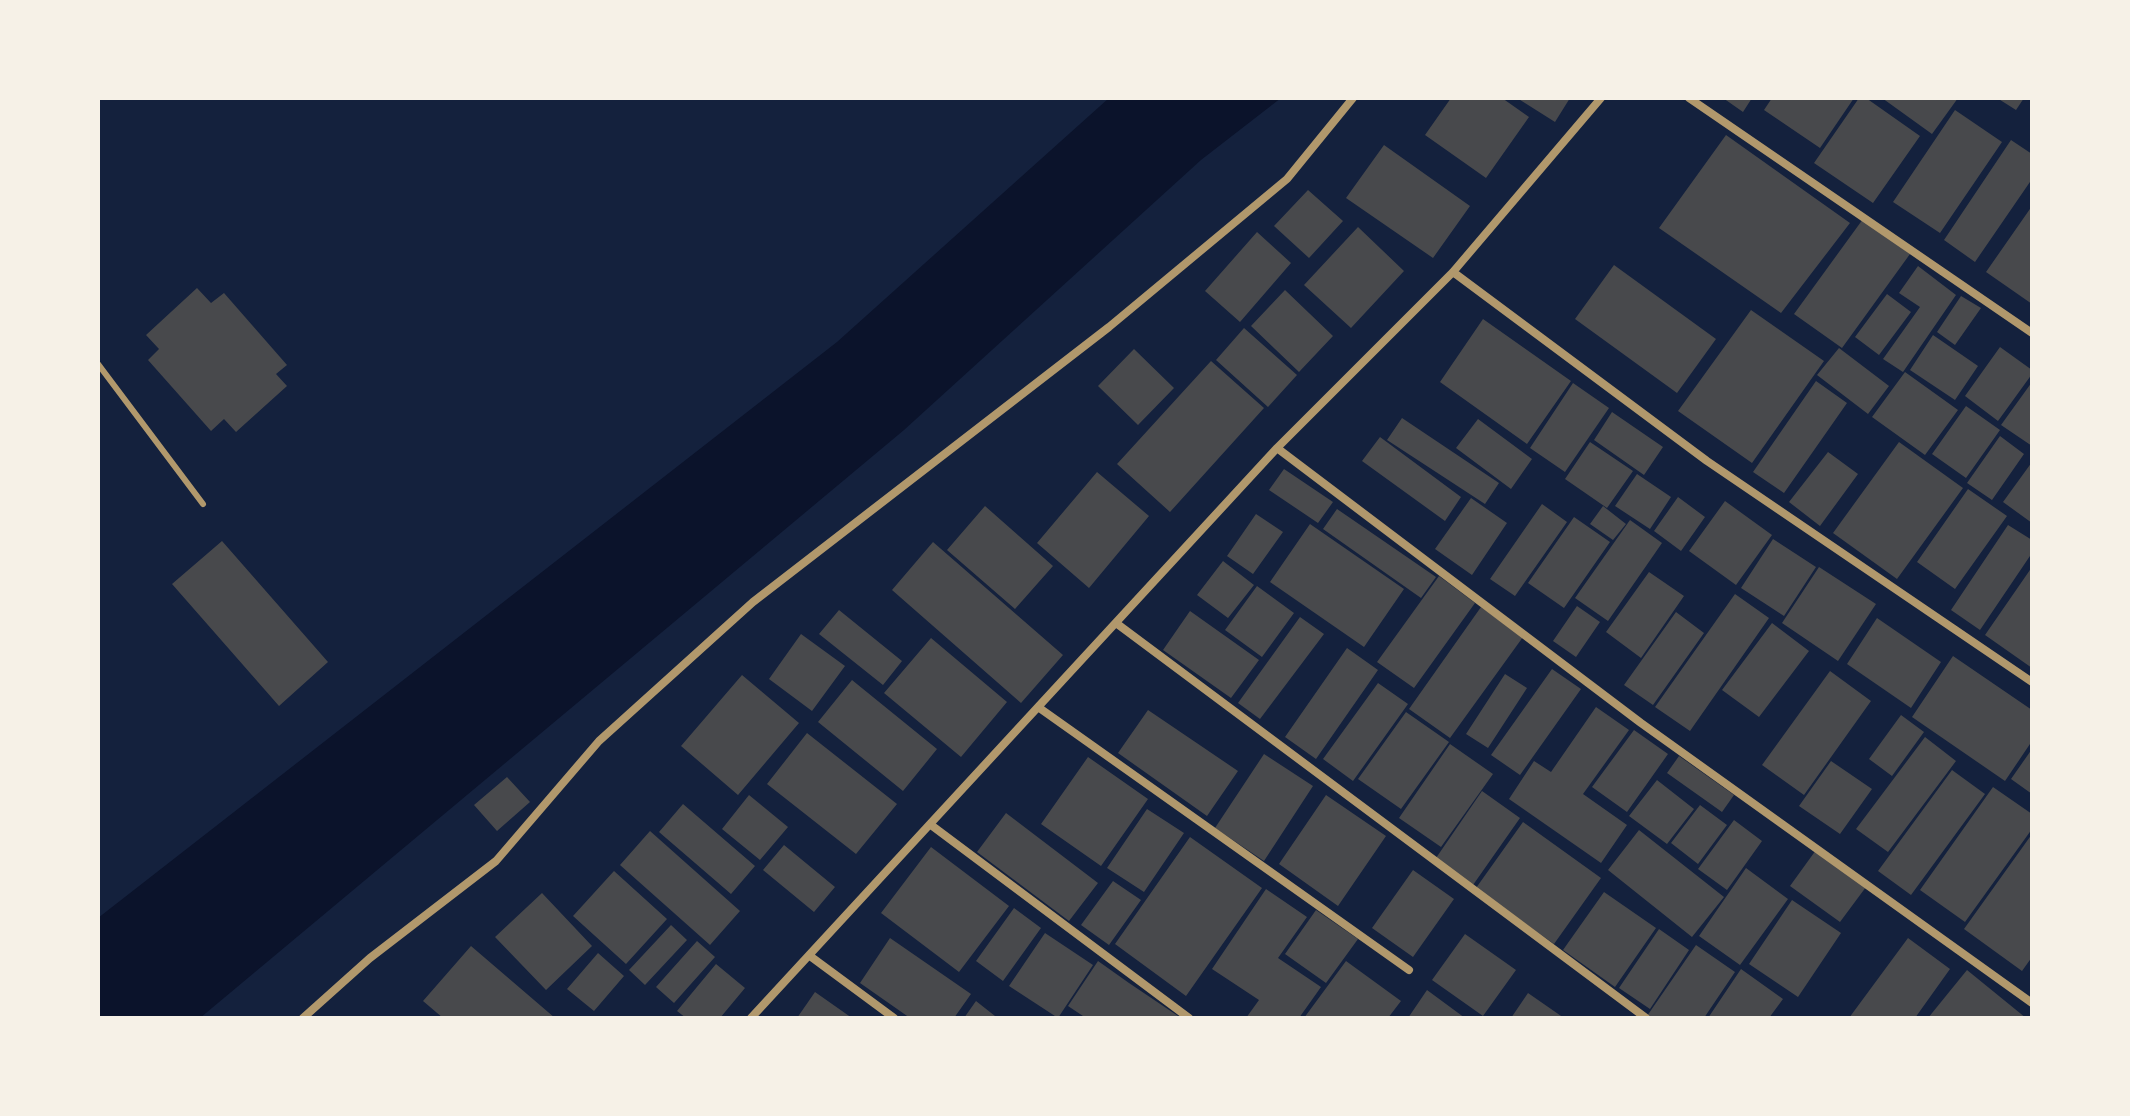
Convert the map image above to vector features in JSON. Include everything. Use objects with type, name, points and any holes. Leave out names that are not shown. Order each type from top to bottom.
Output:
[{"type":"street","points":[[303,1018],[370,958],[496,861],[599,741],[753,602],[1109,327],[1287,179],[1353,98]]},
{"type":"street","points":[[751,1018],[1277,448],[1453,272],[1601,98]]},
{"type":"street","points":[[1689,98],[2032,333]]},
{"type":"street","points":[[1453,272],[1707,461],[2032,682]]},
{"type":"street","points":[[1277,448],[1641,723],[2032,1003]]},
{"type":"street","points":[[1116,623],[1646,1018]]},
{"type":"street","points":[[1038,707],[1409,970]]},
{"type":"street","points":[[931,825],[1189,1018]]},
{"type":"street","points":[[810,956],[894,1018]]},
{"type":"lane","points":[[98,364],[203,504]]},
{"type":"water","points":[[1109,98],[1281,98],[1201,160],[904,430],[200,1018],[98,1018],[98,918],[837,342]]},
{"type":"building","points":[[1451,98],[1502,98],[1529,117],[1486,178],[1425,135]]},
{"type":"building","points":[[1517,98],[1570,98],[1555,122]]},
{"type":"building","points":[[1723,98],[1752,98],[1743,112]]},
{"type":"building","points":[[1772,98],[1854,98],[1820,148],[1764,110]]},
{"type":"building","points":[[1859,98],[1866,98],[1920,136],[1873,203],[1814,163]]},
{"type":"building","points":[[1882,98],[1958,98],[1932,134]]},
{"type":"building","points":[[1997,98],[2024,98],[2016,110]]},
{"type":"building","points":[[1955,110],[2002,142],[1940,233],[1893,202]]},
{"type":"building","points":[[1726,135],[1850,223],[1781,313],[1659,228]]},
{"type":"building","points":[[2011,140],[2032,154],[2032,179],[1975,262],[1944,240]]},
{"type":"building","points":[[1384,145],[1470,206],[1433,258],[1346,198]]},
{"type":"building","points":[[1308,190],[1343,221],[1309,258],[1274,226]]},
{"type":"building","points":[[2032,206],[2032,304],[1986,272]]},
{"type":"building","points":[[1863,219],[1910,254],[1842,348],[1794,314]]},
{"type":"building","points":[[1358,227],[1404,271],[1351,328],[1304,285]]},
{"type":"building","points":[[1257,232],[1291,263],[1240,322],[1205,291]]},
{"type":"building","points":[[1614,265],[1716,339],[1677,393],[1575,319]]},
{"type":"building","points":[[1918,266],[1956,295],[1903,372],[1883,359],[1920,307],[1899,293]]},
{"type":"building","points":[[197,288],[211,303],[224,293],[287,365],[276,374],[287,386],[236,432],[224,419],[211,431],[148,360],[159,349],[146,335]]},
{"type":"building","points":[[1285,290],[1333,336],[1299,372],[1251,326]]},
{"type":"building","points":[[1887,294],[1911,312],[1879,355],[1855,337]]},
{"type":"building","points":[[1961,296],[1981,308],[1955,345],[1937,332]]},
{"type":"building","points":[[1751,310],[1824,361],[1752,463],[1678,411]]},
{"type":"building","points":[[1483,319],[1571,381],[1527,444],[1440,382]]},
{"type":"building","points":[[1244,328],[1297,375],[1268,407],[1216,360]]},
{"type":"building","points":[[1933,335],[1978,366],[1955,400],[1910,370]]},
{"type":"building","points":[[2000,347],[2032,370],[2032,374],[1998,421],[1965,396]]},
{"type":"building","points":[[1839,348],[1889,386],[1868,414],[1817,375]]},
{"type":"building","points":[[1134,349],[1174,388],[1138,425],[1098,386]]},
{"type":"building","points":[[1211,361],[1264,408],[1170,512],[1117,464]]},
{"type":"building","points":[[1905,372],[1958,410],[1925,455],[1872,417]]},
{"type":"building","points":[[1816,381],[1847,403],[1784,493],[1753,472]]},
{"type":"building","points":[[2032,382],[2032,446],[2001,425]]},
{"type":"building","points":[[1573,383],[1609,408],[1565,472],[1530,448]]},
{"type":"building","points":[[1966,406],[2000,430],[1966,478],[1932,454]]},
{"type":"building","points":[[1612,412],[1663,447],[1644,475],[1594,440]]},
{"type":"building","points":[[1402,418],[1499,483],[1485,504],[1387,440]]},
{"type":"building","points":[[1478,419],[1532,459],[1511,489],[1456,448]]},
{"type":"building","points":[[2000,436],[2024,454],[1992,500],[1967,483]]},
{"type":"building","points":[[1380,437],[1461,497],[1445,521],[1362,461]]},
{"type":"building","points":[[1590,442],[1633,471],[1607,508],[1565,479]]},
{"type":"building","points":[[1899,442],[1963,488],[1897,579],[1833,533]]},
{"type":"building","points":[[1828,452],[1858,474],[1820,526],[1789,502]]},
{"type":"building","points":[[2032,462],[2032,523],[2003,502]]},
{"type":"building","points":[[1284,469],[1333,502],[1318,523],[1269,490]]},
{"type":"building","points":[[1097,472],[1149,516],[1089,588],[1037,543]]},
{"type":"building","points":[[1637,474],[1671,497],[1650,529],[1615,506]]},
{"type":"building","points":[[1968,489],[2007,516],[1955,589],[1917,562]]},
{"type":"building","points":[[1678,497],[1705,517],[1681,551],[1654,531]]},
{"type":"building","points":[[1471,498],[1507,523],[1472,575],[1435,549]]},
{"type":"building","points":[[1725,501],[1772,535],[1736,585],[1689,551]]},
{"type":"building","points":[[1542,504],[1567,522],[1515,596],[1490,579]]},
{"type":"building","points":[[985,506],[1053,566],[1015,609],[947,550]]},
{"type":"building","points":[[1603,506],[1626,524],[1613,540],[1590,524]]},
{"type":"building","points":[[1337,509],[1436,577],[1421,598],[1323,529]]},
{"type":"building","points":[[1256,514],[1283,532],[1253,574],[1227,556]]},
{"type":"building","points":[[1574,517],[1610,542],[1564,608],[1528,583]]},
{"type":"building","points":[[1630,520],[1662,543],[1608,621],[1575,598]]},
{"type":"building","points":[[1310,524],[1404,589],[1364,647],[1270,582]]},
{"type":"building","points":[[2008,525],[2032,540],[2032,553],[1980,630],[1951,610]]},
{"type":"building","points":[[1773,539],[1816,567],[1784,616],[1741,588]]},
{"type":"building","points":[[222,541],[328,662],[279,706],[172,584]]},
{"type":"building","points":[[933,542],[1063,655],[1021,703],[892,590]]},
{"type":"building","points":[[1223,561],[1254,585],[1228,618],[1197,595]]},
{"type":"building","points":[[1819,567],[1876,604],[1838,661],[1782,623]]},
{"type":"building","points":[[2032,567],[2032,668],[1985,635]]},
{"type":"building","points":[[1649,572],[1684,596],[1641,658],[1606,632]]},
{"type":"building","points":[[1439,576],[1475,603],[1414,688],[1377,662]]},
{"type":"building","points":[[1257,586],[1294,613],[1262,657],[1225,630]]},
{"type":"building","points":[[1735,594],[1769,618],[1690,731],[1655,707]]},
{"type":"building","points":[[1577,606],[1600,622],[1576,657],[1553,641]]},
{"type":"building","points":[[1481,607],[1523,637],[1450,738],[1409,709]]},
{"type":"building","points":[[839,610],[902,661],[883,685],[819,634]]},
{"type":"building","points":[[1190,611],[1259,660],[1231,698],[1163,650]]},
{"type":"building","points":[[1676,612],[1704,633],[1653,705],[1624,685]]},
{"type":"building","points":[[1300,617],[1324,634],[1260,719],[1238,703]]},
{"type":"building","points":[[1877,618],[1941,662],[1911,708],[1847,664]]},
{"type":"building","points":[[1772,623],[1809,651],[1759,717],[1722,690]]},
{"type":"building","points":[[801,634],[845,666],[812,711],[769,679]]},
{"type":"building","points":[[931,638],[1007,702],[961,757],[884,693]]},
{"type":"building","points":[[1347,648],[1378,670],[1316,759],[1285,737]]},
{"type":"building","points":[[1953,656],[2032,710],[2032,741],[2005,781],[1912,717]]},
{"type":"building","points":[[1552,669],[1581,689],[1520,775],[1491,755]]},
{"type":"building","points":[[1830,671],[1871,701],[1804,795],[1762,765]]},
{"type":"building","points":[[1505,674],[1527,688],[1488,748],[1466,734]]},
{"type":"building","points":[[742,675],[799,723],[738,795],[681,746]]},
{"type":"building","points":[[852,680],[937,749],[903,791],[818,722]]},
{"type":"building","points":[[1378,683],[1408,704],[1353,781],[1323,759]]},
{"type":"building","points":[[1596,707],[1629,730],[1583,794],[1627,825],[1601,863],[1509,799],[1534,761],[1551,772]]},
{"type":"building","points":[[1148,710],[1238,771],[1207,816],[1118,753]]},
{"type":"building","points":[[1406,712],[1449,742],[1401,809],[1358,779]]},
{"type":"building","points":[[1901,715],[1924,732],[1892,776],[1869,759]]},
{"type":"building","points":[[1634,730],[1668,754],[1627,812],[1592,787]]},
{"type":"building","points":[[807,733],[897,804],[856,854],[767,784]]},
{"type":"building","points":[[1925,737],[1956,761],[1888,852],[1856,829]]},
{"type":"building","points":[[1450,744],[1493,774],[1441,847],[1399,818]]},
{"type":"building","points":[[2032,749],[2032,794],[2011,779]]},
{"type":"building","points":[[1264,754],[1313,786],[1264,861],[1215,828]]},
{"type":"building","points":[[1679,756],[1734,795],[1722,812],[1667,773]]},
{"type":"building","points":[[1088,757],[1148,799],[1101,866],[1041,824]]},
{"type":"building","points":[[1831,761],[1872,789],[1840,834],[1799,806]]},
{"type":"building","points":[[1952,770],[1985,794],[1911,895],[1878,871]]},
{"type":"building","points":[[507,777],[530,802],[497,831],[474,805]]},
{"type":"building","points":[[1657,780],[1694,809],[1667,844],[1629,816]]},
{"type":"building","points":[[1993,787],[2032,814],[2032,829],[1965,922],[1920,890]]},
{"type":"building","points":[[1482,791],[1520,818],[1473,885],[1436,858]]},
{"type":"building","points":[[749,795],[788,827],[760,860],[722,829]]},
{"type":"building","points":[[1326,795],[1386,836],[1338,906],[1279,864]]},
{"type":"building","points":[[683,804],[755,866],[731,894],[659,832]]},
{"type":"building","points":[[1700,805],[1727,825],[1698,864],[1671,843]]},
{"type":"building","points":[[1147,809],[1184,833],[1144,892],[1107,868]]},
{"type":"building","points":[[1006,813],[1098,883],[1069,921],[977,852]]},
{"type":"building","points":[[1734,820],[1762,841],[1727,890],[1698,869]]},
{"type":"building","points":[[1523,822],[1601,878],[1554,944],[1476,888]]},
{"type":"building","points":[[1639,830],[1724,897],[1692,937],[1608,870]]},
{"type":"building","points":[[650,831],[740,911],[710,945],[620,865]]},
{"type":"building","points":[[2032,834],[2032,957],[2022,971],[1964,929]]},
{"type":"building","points":[[1190,837],[1262,888],[1186,996],[1115,944]]},
{"type":"building","points":[[784,845],[835,887],[814,912],[763,870]]},
{"type":"building","points":[[931,847],[1009,906],[959,972],[881,913]]},
{"type":"building","points":[[1816,850],[1866,887],[1840,922],[1790,886]]},
{"type":"building","points":[[1746,868],[1788,899],[1740,965],[1699,936]]},
{"type":"building","points":[[1413,870],[1454,899],[1413,957],[1372,928]]},
{"type":"building","points":[[614,871],[667,919],[626,964],[573,916]]},
{"type":"building","points":[[1113,881],[1141,900],[1109,945],[1081,925]]},
{"type":"building","points":[[1266,889],[1307,917],[1278,958],[1321,987],[1299,1018],[1246,1018],[1259,1000],[1212,969]]},
{"type":"building","points":[[1604,892],[1656,928],[1615,987],[1563,950]]},
{"type":"building","points":[[542,893],[592,946],[546,990],[495,937]]},
{"type":"building","points":[[1792,900],[1841,933],[1798,997],[1749,964]]},
{"type":"building","points":[[1014,908],[1041,928],[1003,981],[976,961]]},
{"type":"building","points":[[1316,910],[1358,939],[1326,983],[1285,954]]},
{"type":"building","points":[[671,925],[687,940],[645,985],[629,970]]},
{"type":"building","points":[[1659,929],[1689,950],[1650,1009],[1619,988]]},
{"type":"building","points":[[1045,933],[1093,965],[1058,1018],[1009,986]]},
{"type":"building","points":[[1465,934],[1516,970],[1483,1016],[1432,980]]},
{"type":"building","points":[[890,938],[971,994],[954,1018],[910,1018],[860,983]]},
{"type":"building","points":[[1908,938],[1950,969],[1915,1018],[1849,1018]]},
{"type":"building","points":[[697,941],[715,957],[674,1003],[656,987]]},
{"type":"building","points":[[1696,945],[1735,972],[1704,1018],[1647,1016]]},
{"type":"building","points":[[471,946],[555,1018],[443,1018],[423,1001]]},
{"type":"building","points":[[598,953],[624,976],[594,1011],[567,989]]},
{"type":"building","points":[[1098,961],[1181,1018],[1086,1018],[1068,1006]]},
{"type":"building","points":[[1346,961],[1401,1001],[1388,1018],[1304,1018]]},
{"type":"building","points":[[716,964],[745,988],[720,1018],[686,1018],[677,1011]]},
{"type":"building","points":[[1741,969],[1783,999],[1769,1018],[1708,1018]]},
{"type":"building","points":[[1967,970],[2026,1018],[1928,1018]]},
{"type":"building","points":[[1427,990],[1465,1018],[1408,1018]]},
{"type":"building","points":[[815,992],[852,1018],[797,1018]]},
{"type":"building","points":[[1528,993],[1564,1018],[1511,1018]]},
{"type":"building","points":[[976,1001],[995,1016],[964,1018]]}]
